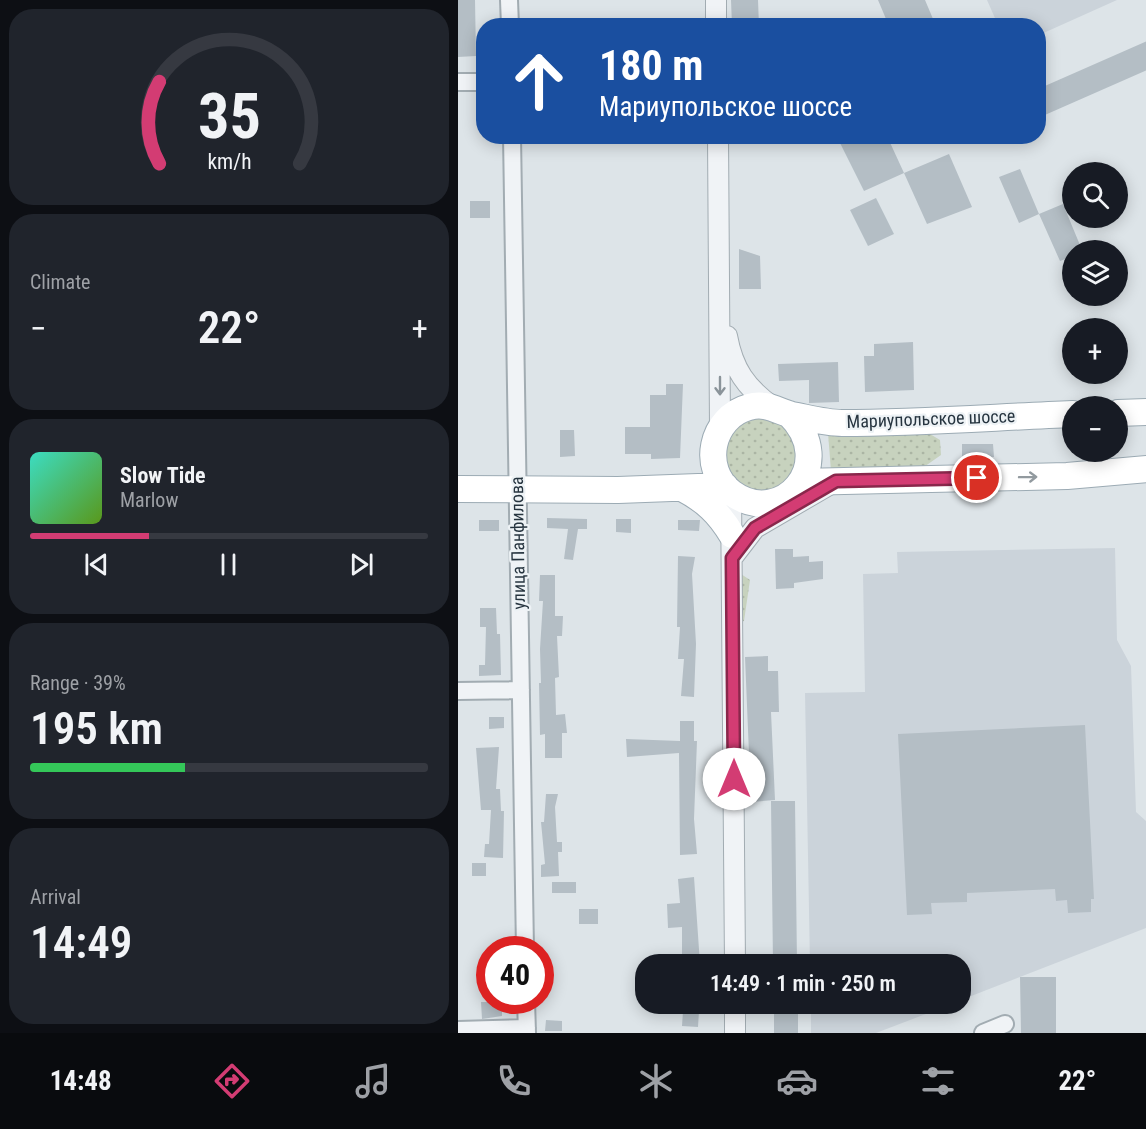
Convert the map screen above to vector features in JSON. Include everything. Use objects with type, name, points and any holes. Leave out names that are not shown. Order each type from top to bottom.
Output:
[{"type":"main road","points":[[747,408],[781,410],[801,425],[810,447],[807,470],[801,482],[783,498],[763,502],[743,499],[728,489],[716,471],[713,452],[720,427],[730,417],[747,408]]},
{"type":"main road","name":"Мариупольское шоссе","points":[[781,410],[839,423],[1062,414]]},
{"type":"main road","points":[[1128,413],[1146,412]]},
{"type":"main road","points":[[618,490],[678,479],[693,471],[713,452]]},
{"type":"main road","points":[[801,482],[1067,476],[1146,469]]},
{"type":"main road","points":[[682,488],[708,504],[722,518],[732,547]]},
{"type":"main road","points":[[458,489],[728,489]]},
{"type":"street","points":[[509,0],[510,18]]},
{"type":"street","points":[[716,0],[716,18]]},
{"type":"street","points":[[458,82],[476,82]]},
{"type":"street","name":"улица Панфилова","points":[[512,144],[525,936]]},
{"type":"street","points":[[718,144],[720,427]]},
{"type":"street","points":[[720,286],[728,340],[735,366],[753,392],[781,410]]},
{"type":"street","points":[[732,547],[755,528],[836,481]]},
{"type":"street","points":[[728,489],[732,547],[735,954]]},
{"type":"street","points":[[458,691],[521,690]]},
{"type":"street","points":[[458,1030],[527,1031],[526,1014]]},
{"type":"street","points":[[735,1014],[735,1033]]},
{"type":"street","points":[[983,1033],[1006,1024]]},
{"type":"shaded area","points":[[987,0],[1117,0],[1046,32],[1046,18],[995,18]]},
{"type":"shaded area","points":[[1115,548],[1117,640],[1131,666],[1136,812],[1146,821],[1146,928],[971,996],[971,954],[810,954],[805,693],[865,692],[863,574],[898,573],[897,552]]},
{"type":"shaded area","points":[[811,1014],[926,1014],[876,1033],[811,1033]]},
{"type":"green space","points":[[761,416],[783,421],[803,450],[782,491],[754,493],[744,489],[731,475],[728,466],[726,456],[730,437],[736,429]]},
{"type":"green space","points":[[920,428],[940,440],[941,455],[921,469],[831,471],[828,433]]},
{"type":"green space","points":[[741,574],[750,580],[744,621],[740,622]]},
{"type":"building","points":[[458,0],[475,0],[476,56],[458,57]]},
{"type":"building","points":[[731,0],[758,0],[759,18],[732,18]]},
{"type":"building","points":[[878,0],[925,0],[933,18],[886,18]]},
{"type":"building","points":[[1147,41],[1147,70],[1046,114],[1046,85]]},
{"type":"building","points":[[840,144],[891,144],[904,173],[864,191]]},
{"type":"building","points":[[949,154],[972,207],[927,224],[904,173]]},
{"type":"building","points":[[1020,169],[1039,214],[1019,223],[999,177]]},
{"type":"building","points":[[876,198],[894,234],[868,246],[850,210]]},
{"type":"building","points":[[470,201],[490,201],[490,218],[470,218]]},
{"type":"building","points":[[1062,204],[1062,228],[1073,228],[1078,240],[1062,240],[1062,260],[1060,261],[1039,214]]},
{"type":"building","points":[[739,249],[760,256],[761,289],[739,289]]},
{"type":"building","points":[[913,342],[914,390],[865,392],[864,356],[874,356],[874,344]]},
{"type":"building","points":[[838,362],[839,402],[809,403],[809,380],[779,381],[778,364]]},
{"type":"building","points":[[666,384],[683,384],[680,458],[651,459],[651,454],[625,454],[625,427],[650,427],[650,395],[666,395]]},
{"type":"building","points":[[560,430],[574,430],[575,456],[560,457]]},
{"type":"building","points":[[962,444],[993,444],[994,457],[962,458]]},
{"type":"building","points":[[547,518],[587,519],[587,529],[578,529],[573,560],[564,559],[568,529],[547,528]]},
{"type":"building","points":[[616,519],[631,519],[631,533],[616,532]]},
{"type":"building","points":[[479,520],[499,520],[499,531],[479,531]]},
{"type":"building","points":[[678,520],[700,520],[699,531],[678,530]]},
{"type":"building","points":[[775,549],[793,549],[793,557],[809,556],[809,562],[823,561],[823,579],[794,583],[794,588],[776,589]]},
{"type":"building","points":[[678,556],[695,557],[692,574],[696,644],[694,697],[681,696],[684,659],[678,659],[680,627],[677,627]]},
{"type":"building","points":[[540,575],[555,575],[555,616],[563,616],[562,636],[557,636],[559,677],[555,678],[556,715],[565,714],[567,733],[562,733],[562,758],[545,758],[545,734],[540,735],[539,683],[541,683],[540,649],[543,601],[539,601]]},
{"type":"building","points":[[480,608],[496,608],[497,634],[500,634],[501,675],[479,676],[479,665],[485,665],[486,627],[480,627]]},
{"type":"building","points":[[768,656],[768,671],[778,671],[779,712],[771,712],[775,800],[751,802],[745,657]]},
{"type":"building","points":[[489,717],[504,717],[504,728],[489,729]]},
{"type":"building","points":[[680,721],[694,721],[694,741],[697,741],[694,819],[697,854],[680,855],[679,753],[627,757],[626,739],[680,741]]},
{"type":"building","points":[[1085,725],[1094,899],[1091,899],[1091,912],[1068,913],[1067,900],[1056,901],[1055,889],[967,893],[967,902],[931,903],[932,914],[907,915],[898,734]]},
{"type":"building","points":[[499,747],[496,789],[500,789],[501,811],[504,811],[503,858],[484,857],[485,844],[489,844],[491,810],[481,810],[476,748]]},
{"type":"building","points":[[546,794],[558,794],[555,807],[557,842],[562,842],[562,852],[558,852],[559,876],[541,877],[541,865],[545,864],[541,822],[544,822]]},
{"type":"building","points":[[771,801],[795,801],[797,954],[773,954]]},
{"type":"building","points":[[472,863],[486,863],[486,876],[472,876]]},
{"type":"building","points":[[694,877],[699,954],[682,954],[682,927],[668,928],[667,904],[680,903],[678,879]]},
{"type":"building","points":[[552,882],[576,882],[576,893],[552,893]]},
{"type":"building","points":[[579,909],[598,909],[598,924],[579,924]]},
{"type":"building","points":[[1020,977],[1056,977],[1056,1033],[1021,1033]]},
{"type":"building","points":[[482,1014],[502,1014],[502,1016],[482,1019]]},
{"type":"building","points":[[683,1014],[699,1014],[698,1027],[682,1026]]},
{"type":"building","points":[[774,1014],[798,1014],[798,1033],[774,1033]]},
{"type":"building","points":[[546,1020],[562,1021],[562,1031],[545,1031]]},
{"type":"route","points":[[734,779],[732,558],[749,534],[778,512],[836,481],[977,478]]}]
